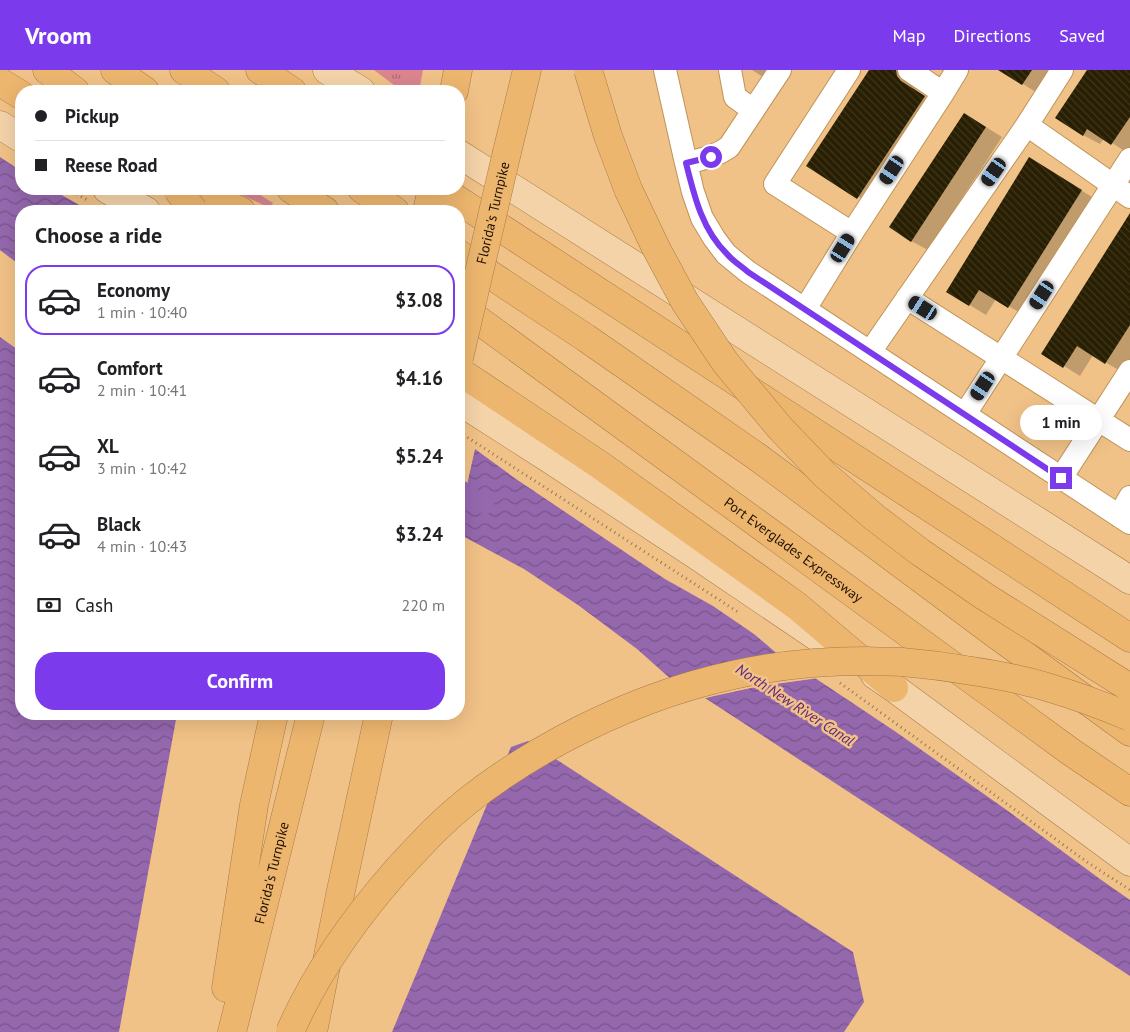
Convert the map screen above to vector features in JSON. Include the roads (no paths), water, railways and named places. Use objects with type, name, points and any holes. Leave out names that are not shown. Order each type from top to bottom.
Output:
[{"type":"highway","points":[[115,70],[136,85]]},
{"type":"highway","points":[[184,70],[207,85]]},
{"type":"highway","points":[[260,70],[283,85]]},
{"type":"highway","points":[[455,85],[458,70]]},
{"type":"highway","name":"Florida's Turnpike","points":[[465,332],[528,70]]},
{"type":"highway","points":[[588,70],[608,136],[628,189],[656,248],[685,302],[725,362],[780,428],[825,475],[874,517],[920,552],[984,596],[1130,688]]},
{"type":"highway","points":[[0,82],[15,91]]},
{"type":"highway","points":[[181,195],[189,205]]},
{"type":"highway","points":[[183,195],[195,205]]},
{"type":"highway","points":[[206,195],[228,205]]},
{"type":"highway","points":[[300,195],[316,205]]},
{"type":"highway","points":[[371,195],[386,205]]},
{"type":"highway","points":[[450,195],[1130,638]]},
{"type":"highway","points":[[465,258],[586,338],[756,456],[1130,732]]},
{"type":"highway","name":"Port Everglades Expressway","points":[[465,310],[1071,752],[1130,792]]},
{"type":"highway","points":[[465,335],[517,368],[646,442]]},
{"type":"highway","points":[[465,374],[600,465],[797,606],[894,688]]},
{"type":"highway","points":[[290,1032],[316,981],[342,938],[373,897],[435,829],[468,801],[530,757],[613,714],[650,699],[733,674],[773,668],[813,663],[900,662],[996,675],[1049,687],[1102,705],[1130,717]]},
{"type":"highway","points":[[220,1032],[254,805],[273,720]]},
{"type":"highway","name":"Florida's Turnpike","points":[[232,1032],[310,720]]},
{"type":"highway","points":[[313,1032],[378,720]]},
{"type":"main road","points":[[327,70],[351,85]]},
{"type":"main road","points":[[0,125],[15,134]]},
{"type":"main road","points":[[465,158],[1130,580]]},
{"type":"main road","points":[[118,195],[135,205]]},
{"type":"main road","points":[[465,405],[696,555],[894,688],[1130,862]]},
{"type":"street","points":[[665,70],[693,192],[702,218],[726,254],[748,272],[1124,519],[1130,497]]},
{"type":"street","points":[[730,70],[735,97],[753,110]]},
{"type":"street","points":[[686,163],[711,157],[729,147],[780,70]]},
{"type":"street","points":[[849,70],[775,184],[852,232]]},
{"type":"street","points":[[909,70],[943,93]]},
{"type":"street","points":[[805,309],[852,232],[957,70]]},
{"type":"street","points":[[870,352],[1027,125],[1062,70]]},
{"type":"street","points":[[1027,125],[1122,191]]},
{"type":"street","points":[[965,414],[1002,358],[1122,191],[1130,159]]},
{"type":"street","points":[[907,298],[1097,421],[1130,440]]},
{"type":"street","points":[[1061,478],[1130,371]]},
{"type":"water","points":[[0,157],[15,167],[15,195],[62,195],[79,205],[15,205],[15,261],[0,250]]},
{"type":"water","points":[[0,337],[15,348],[15,720],[176,720],[119,1032],[0,1032]]},
{"type":"water","points":[[475,449],[516,479],[665,579],[713,606],[754,634],[781,657],[673,681],[637,649],[578,605],[524,569],[465,537],[465,493]]},
{"type":"water","points":[[815,678],[896,732],[1130,900],[1130,976],[705,698],[760,686]]},
{"type":"water","points":[[528,741],[853,952],[864,1002],[844,1032],[392,1032],[511,747]]},
{"type":"waterway","name":"North New River Canal","points":[[465,492],[485,505]]}]
